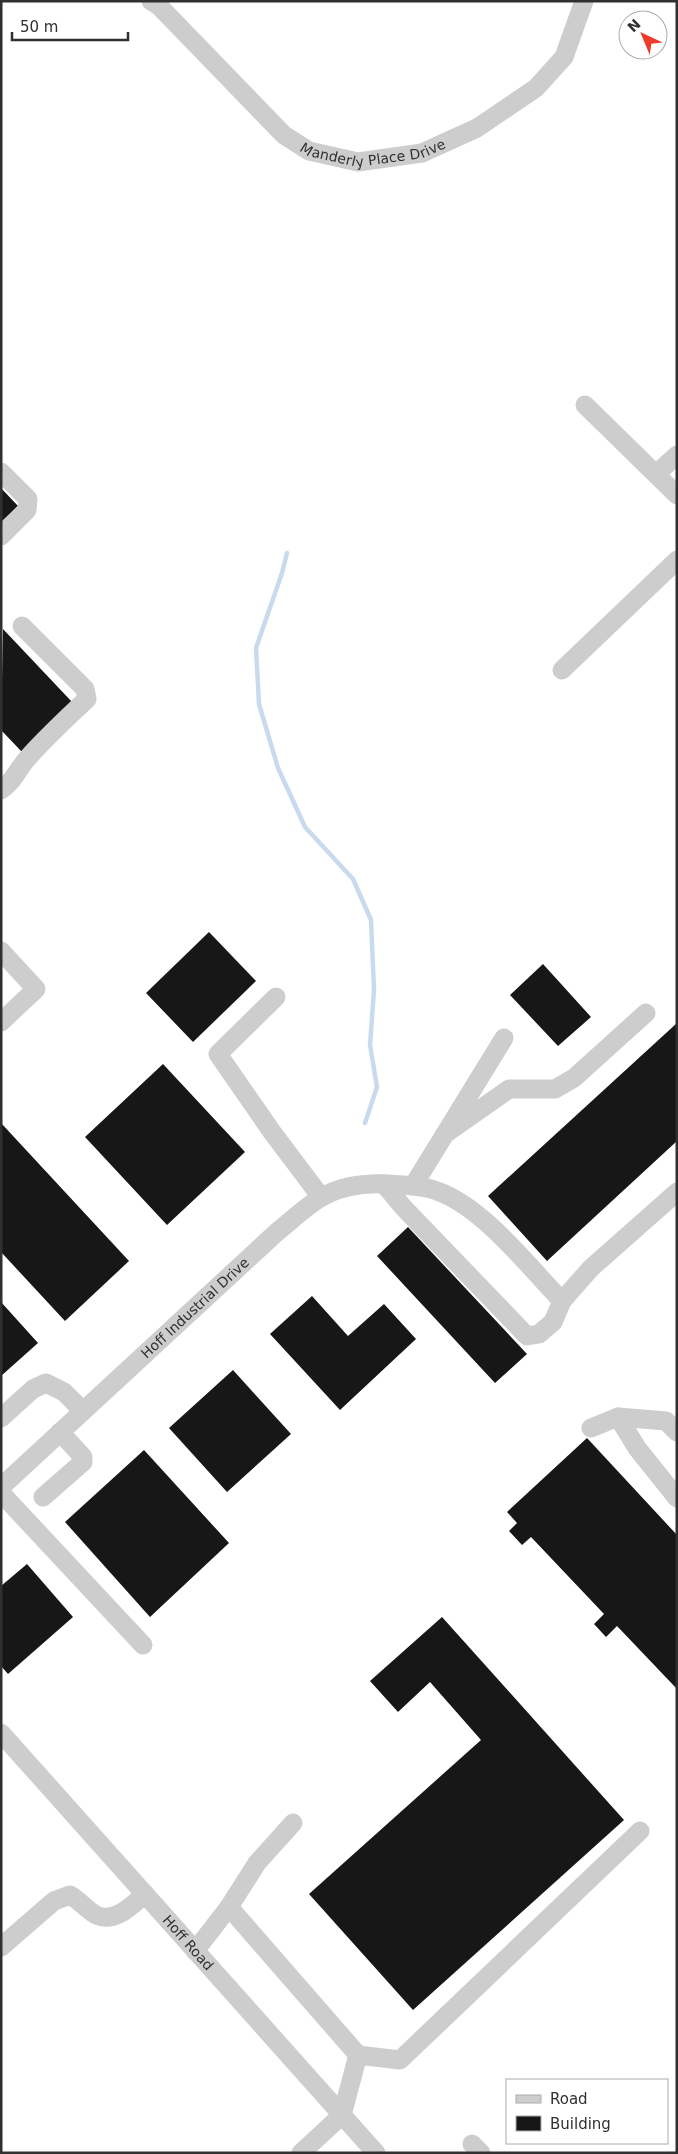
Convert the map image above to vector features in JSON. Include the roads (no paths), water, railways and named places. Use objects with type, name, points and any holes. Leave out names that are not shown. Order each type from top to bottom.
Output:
[{"type":"street","name":"Manderly Place Drive","points":[[151,1],[159,6],[284,135],[309,151],[358,162],[422,154],[477,128],[536,88],[564,57],[584,1]]},
{"type":"street","points":[[585,405],[677,495]]},
{"type":"street","points":[[656,474],[677,455]]},
{"type":"street","points":[[1,472],[28,500],[27,510],[1,536]]},
{"type":"street","points":[[562,670],[677,560]]},
{"type":"street","points":[[1,790],[11,783],[24,762],[87,700],[85,689],[22,626]]},
{"type":"street","points":[[1,951],[36,989],[1,1022]]},
{"type":"street","points":[[276,997],[218,1054],[272,1132],[321,1197]]},
{"type":"street","points":[[445,1134],[509,1089],[554,1089],[574,1078],[646,1013]]},
{"type":"street","points":[[413,1186],[504,1038]]},
{"type":"street","points":[[384,1184],[403,1207],[527,1336],[539,1334],[553,1322],[562,1301],[591,1268],[677,1192]]},
{"type":"street","name":"Hoff Industrial Drive","points":[[1,1487],[277,1232],[321,1197],[346,1186],[384,1184],[413,1186],[437,1191],[466,1204],[486,1221],[562,1301]]},
{"type":"street","points":[[1,1418],[33,1389],[46,1383],[64,1392],[83,1411]]},
{"type":"street","points":[[618,1417],[637,1448],[677,1498]]},
{"type":"street","points":[[591,1428],[618,1417],[671,1426]]},
{"type":"street","points":[[43,1497],[83,1462],[83,1457],[60,1432]]},
{"type":"street","points":[[1,1493],[143,1645]]},
{"type":"street","name":"Hoff Road","points":[[1,1733],[376,2153]]},
{"type":"street","points":[[195,1951],[228,1908],[257,1863],[293,1823]]},
{"type":"street","points":[[228,1908],[358,2054],[400,2060],[640,1830]]},
{"type":"street","points":[[1,1948],[54,1901],[62,1897],[70,1895],[96,1915],[111,1917],[121,1914],[145,1894]]},
{"type":"street","points":[[301,2153],[342,2115],[358,2054]]},
{"type":"waterway","points":[[287,553],[256,648],[259,704],[278,768],[305,827],[353,879],[371,920],[374,990],[370,1045],[377,1087],[365,1123]]}]
